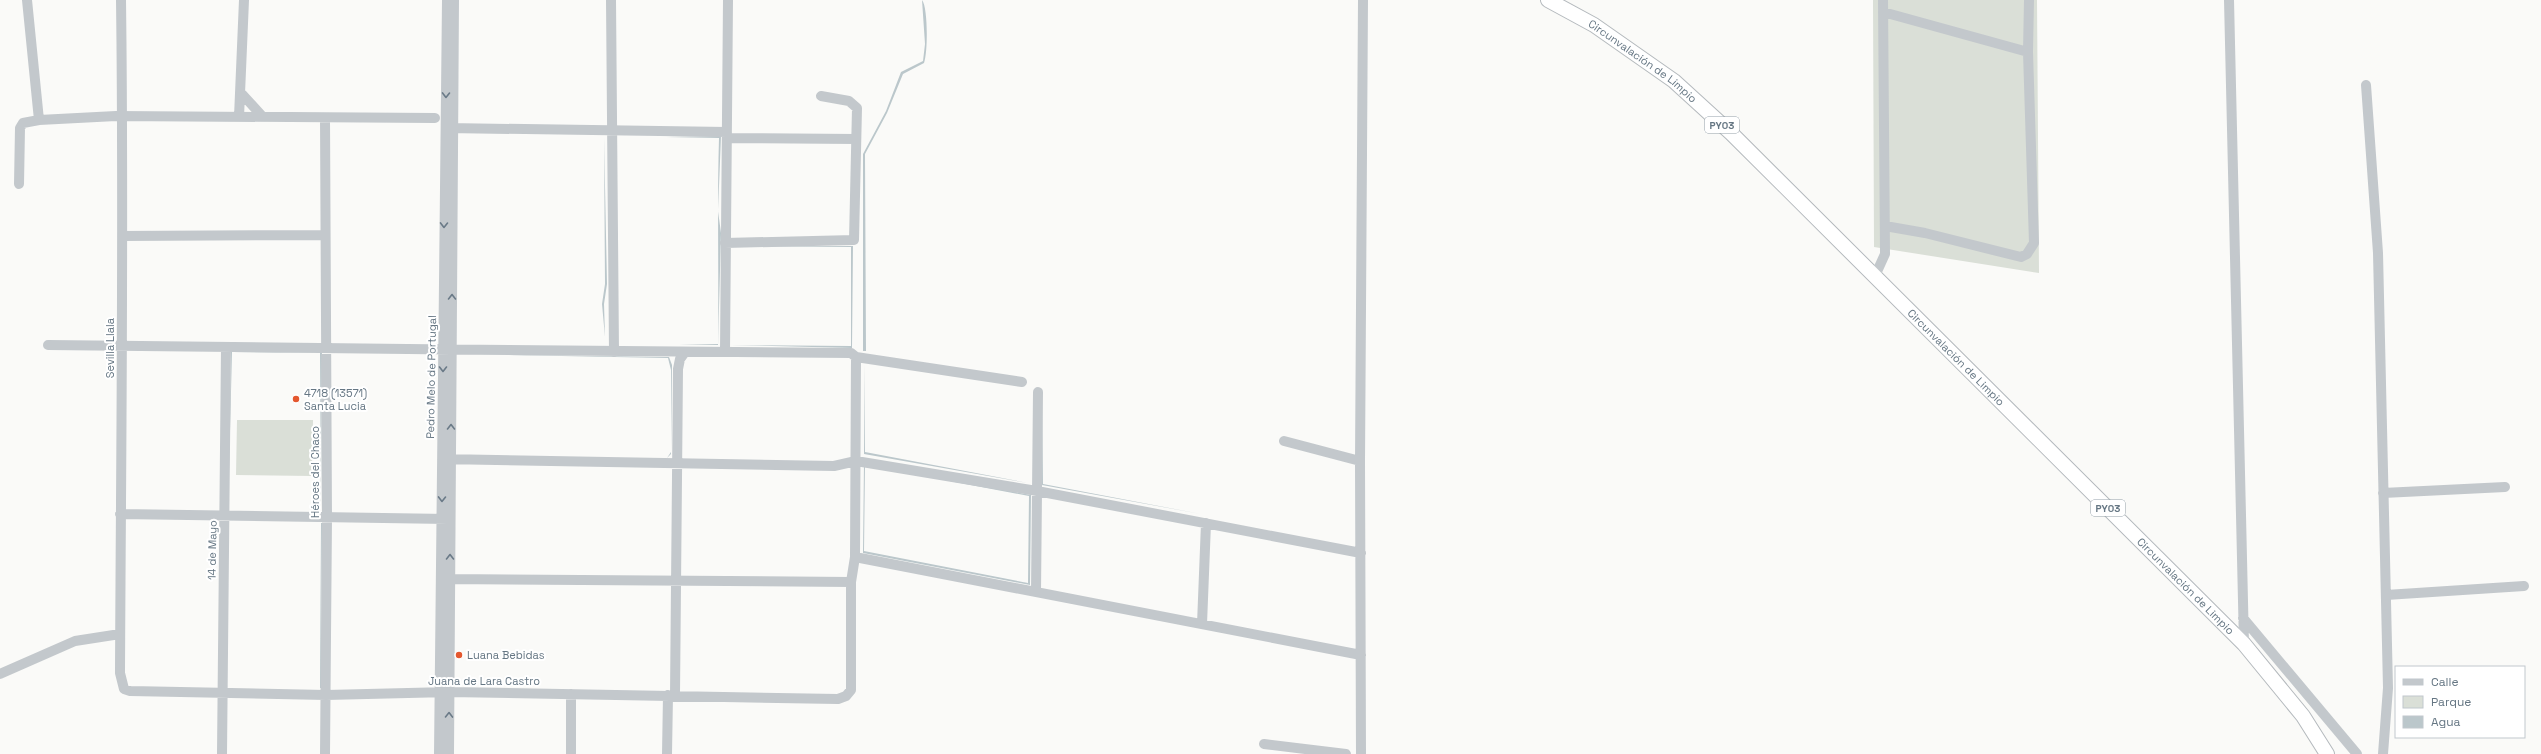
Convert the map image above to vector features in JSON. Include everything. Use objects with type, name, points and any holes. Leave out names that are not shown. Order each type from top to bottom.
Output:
[{"type":"highway","name":"Circunvalación de Limpio","points":[[1548,0],[1594,25],[1674,81],[1731,133],[2244,644],[2303,716],[2327,754]]},
{"type":"street","points":[[27,0],[39,120]]},
{"type":"street","name":"Sevilla Llala","points":[[121,0],[123,116],[120,634],[121,682],[124,689],[130,692]]},
{"type":"street","points":[[239,117],[242,94],[244,0]]},
{"type":"street","name":"Pedro Melo de Portugal","points":[[446,0],[449,128]]},
{"type":"street","name":"Pedro Melo de Portugal","points":[[449,754],[445,692],[445,579],[449,128],[454,0]]},
{"type":"street","points":[[611,0],[614,352]]},
{"type":"street","points":[[725,352],[728,0]]},
{"type":"street","points":[[1361,754],[1360,461],[1363,0]]},
{"type":"street","points":[[1875,276],[1885,258],[1883,0]]},
{"type":"street","points":[[1885,226],[1926,233],[2012,256],[2021,257],[2027,254],[2034,243],[2028,52],[2029,0]]},
{"type":"street","points":[[2229,0],[2244,644]]},
{"type":"street","points":[[1883,12],[2028,52]]},
{"type":"street","points":[[2366,85],[2378,253],[2386,595],[2392,688],[2384,754]]},
{"type":"street","points":[[242,94],[263,117]]},
{"type":"street","points":[[725,243],[854,240],[856,139],[855,105],[849,101],[821,96]]},
{"type":"street","points":[[19,184],[20,128],[23,123],[39,120],[123,116],[435,118]]},
{"type":"street","name":"Héroes del Chaco","points":[[325,118],[327,518],[325,754]]},
{"type":"street","points":[[449,128],[727,134],[856,139]]},
{"type":"street","points":[[122,236],[325,235]]},
{"type":"street","points":[[48,345],[614,352],[851,353],[856,357],[1022,382]]},
{"type":"street","name":"14 de Mayo","points":[[222,754],[226,347]]},
{"type":"street","points":[[667,754],[676,580],[678,369],[680,359],[685,352]]},
{"type":"street","points":[[445,579],[851,582],[855,556],[856,357]]},
{"type":"street","points":[[1036,592],[1038,392]]},
{"type":"street","points":[[1284,441],[1360,461]]},
{"type":"street","points":[[446,459],[834,466],[856,461],[1037,491],[1361,553]]},
{"type":"street","points":[[2383,493],[2505,487]]},
{"type":"street","points":[[120,514],[224,517],[446,519]]},
{"type":"street","points":[[1202,624],[1206,523]]},
{"type":"street","points":[[855,556],[1361,655]]},
{"type":"street","name":"Juana de Lara Castro","points":[[130,692],[326,694],[445,692],[838,699],[846,696],[851,690],[851,582]]},
{"type":"street","points":[[2386,595],[2524,586]]},
{"type":"street","points":[[2243,618],[2357,754]]},
{"type":"street","points":[[0,674],[75,641],[120,634]]},
{"type":"street","name":"Pedro Melo de Portugal","points":[[439,754],[445,692]]},
{"type":"street","points":[[571,694],[571,754]]},
{"type":"street","points":[[1264,744],[1346,754]]},
{"type":"green space","points":[[1873,0],[2037,0],[2039,273],[1874,247]]},
{"type":"green space","points":[[237,420],[313,420],[312,476],[236,475]]},
{"type":"water","points":[[922,0],[924,4],[927,30],[924,63],[903,74],[887,113],[865,154],[866,351],[863,351],[863,154],[886,111],[901,72],[923,61],[925,44]]},
{"type":"water","points":[[721,136],[718,209],[719,138],[666,137]]},
{"type":"water","points":[[604,137],[607,284],[604,304],[605,337],[602,304],[605,284]]},
{"type":"water","points":[[718,212],[721,233],[718,345],[679,345],[718,344]]},
{"type":"water","points":[[732,246],[853,246],[852,348],[731,345],[851,346],[851,247]]},
{"type":"water","points":[[231,351],[322,353],[321,514],[320,353],[232,352],[228,511]]},
{"type":"water","points":[[459,354],[669,357],[672,365],[671,454],[667,458],[671,452],[671,370],[668,358]]},
{"type":"water","points":[[864,364],[865,452],[1028,483],[864,454]]},
{"type":"water","points":[[1043,398],[1043,484],[1201,514],[1042,485]]},
{"type":"water","points":[[864,463],[1031,495],[1030,585],[863,553]],"holes":[[[865,465],[1029,496],[1028,583],[864,551]]]},
{"type":"water","points":[[321,523],[322,523],[320,688]]},
{"type":"place","name":"4718 (13571) Santa Lucia","points":[[296,399]]},
{"type":"place","name":"Luana Bebidas","points":[[459,655]]}]
